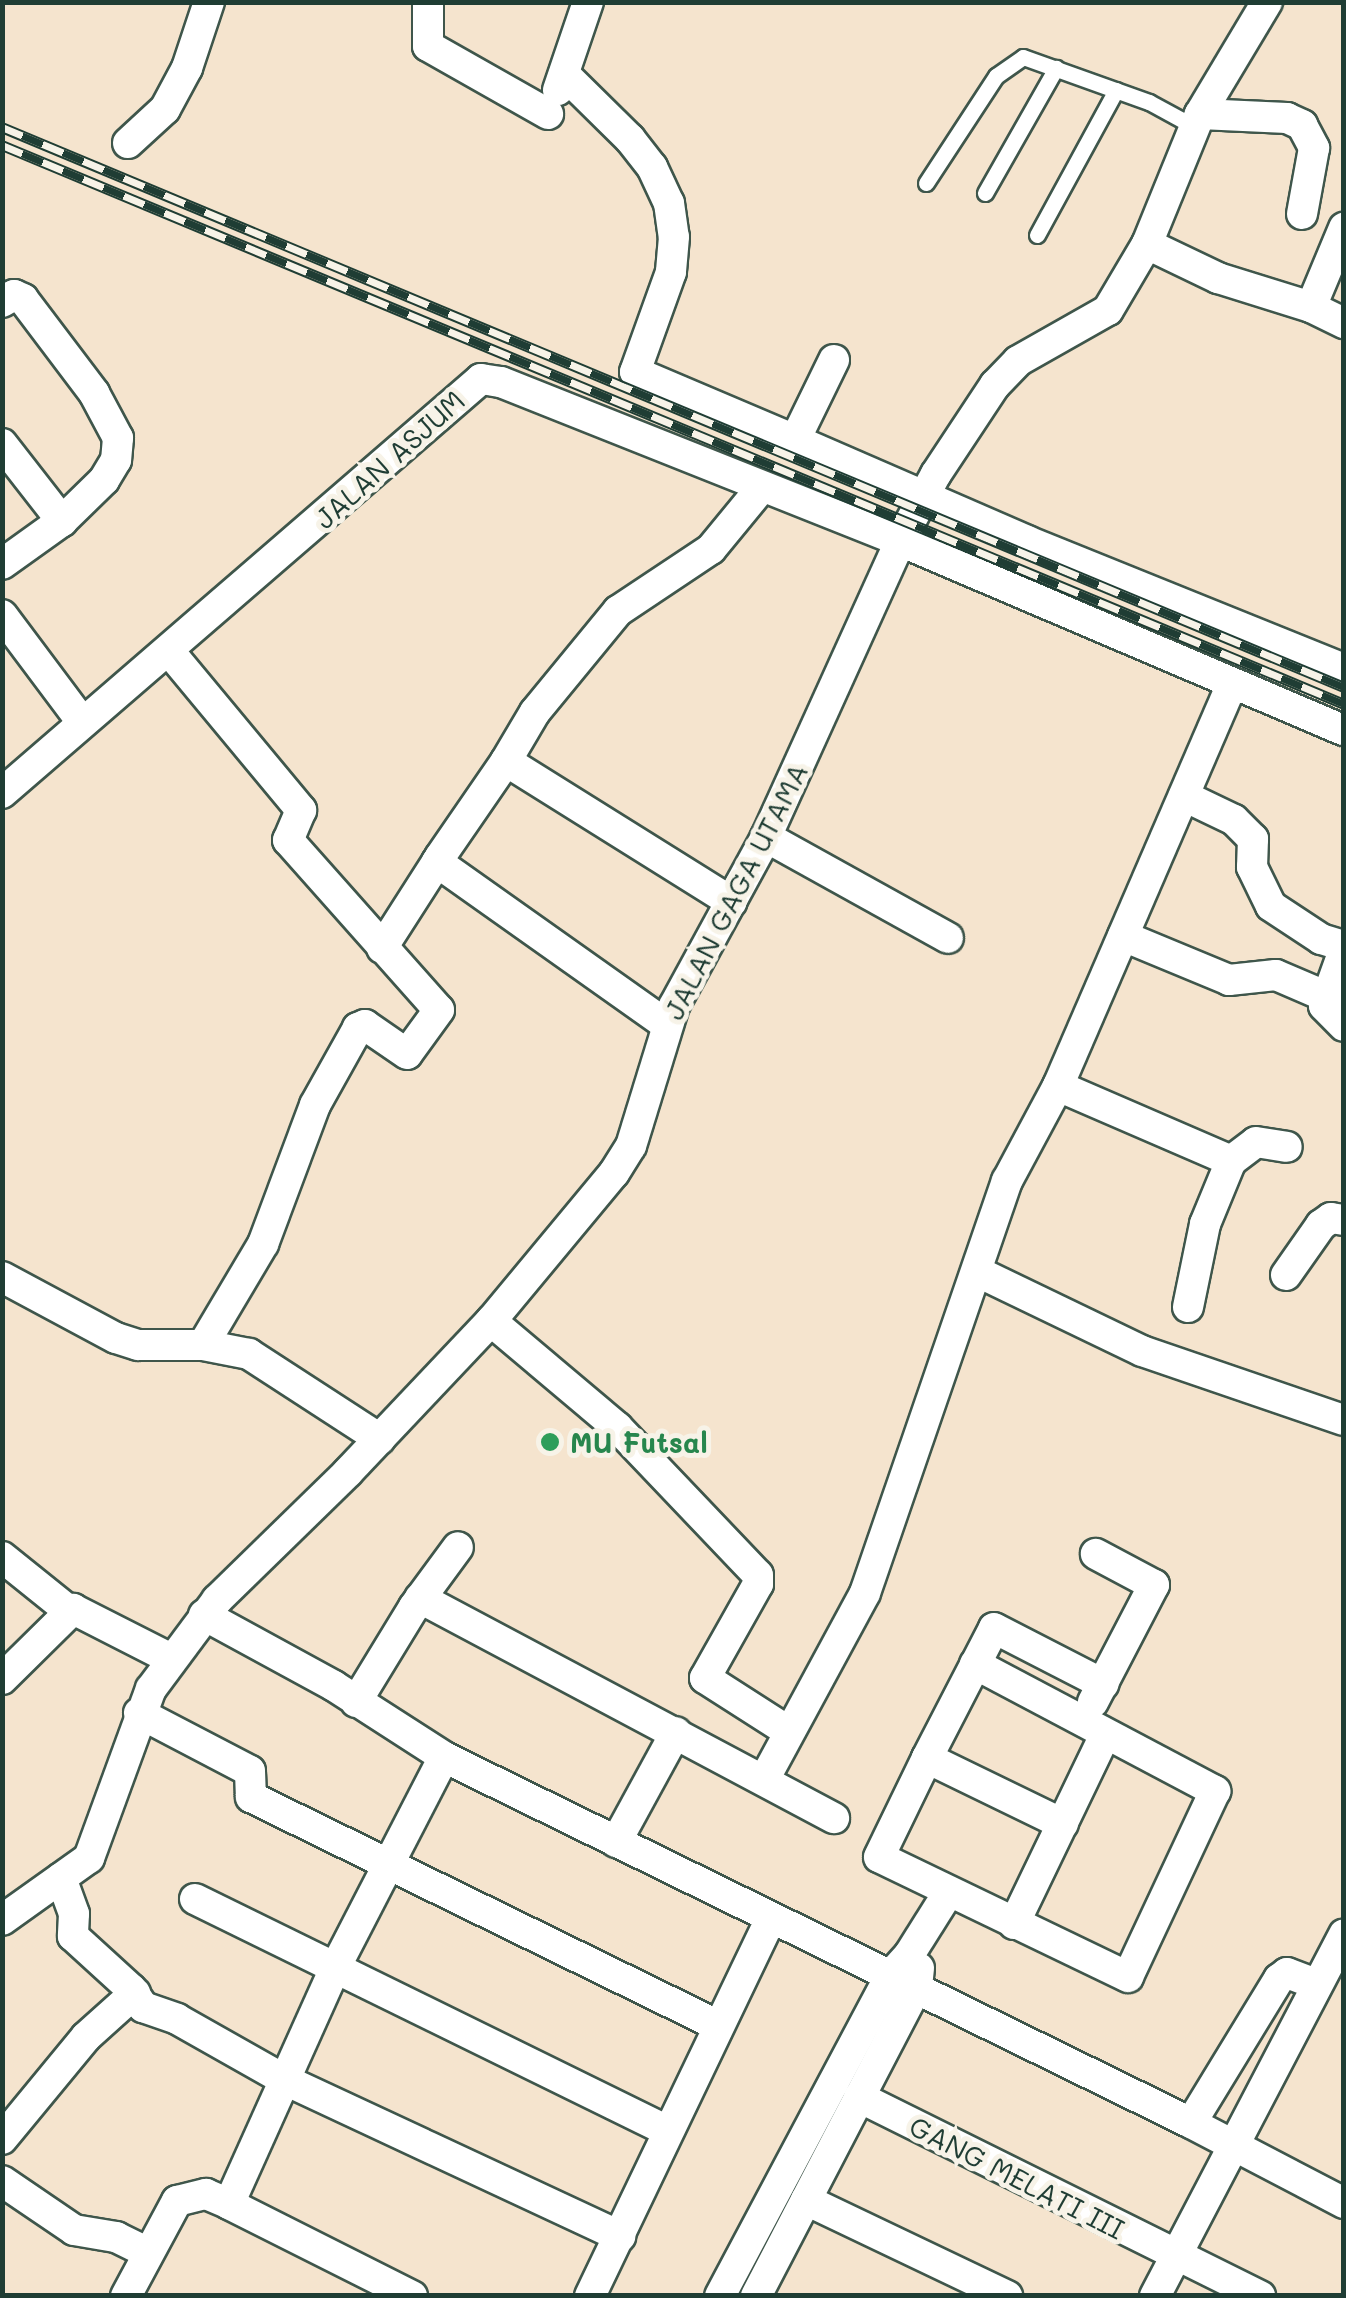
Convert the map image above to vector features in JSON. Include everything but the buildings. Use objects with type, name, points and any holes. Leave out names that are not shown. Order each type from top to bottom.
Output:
[{"type":"street","points":[[128,143],[166,110],[187,68],[209,2]]},
{"type":"street","points":[[428,2],[428,46],[546,119],[588,2]]},
{"type":"street","name":"JALAN GAGA UTAMA","points":[[2,1920],[80,1866],[94,1847],[139,1713],[171,1659],[204,1616],[490,1322],[562,1240],[631,1146],[667,1025],[766,837],[922,496],[995,385],[1018,362],[1108,310],[1147,244],[1198,120],[1267,2]]},
{"type":"street","points":[[564,74],[652,167],[669,203],[674,236],[671,272],[636,372],[922,496],[1344,669]]},
{"type":"street","points":[[1198,120],[1288,118],[1302,124],[1314,148],[1302,214]]},
{"type":"street","points":[[1311,307],[1344,228]]},
{"type":"street","points":[[1147,244],[1218,278],[1311,307],[1344,322]]},
{"type":"street","points":[[2,302],[17,294],[23,299],[94,393],[118,438],[112,470],[62,521],[2,564]]},
{"type":"street","points":[[795,440],[834,360]]},
{"type":"street","name":"JALAN ASJUM","points":[[2,793],[481,379],[501,382],[900,540]]},
{"type":"street","points":[[2,444],[62,521]]},
{"type":"street","points":[[382,948],[535,712],[618,612],[711,549],[762,487]]},
{"type":"street","points":[[900,540],[1344,730]]},
{"type":"street","points":[[2,615],[82,722]]},
{"type":"street","points":[[169,651],[301,810],[288,840],[439,1012],[407,1054],[365,1025],[358,1028],[314,1105],[262,1244],[203,1345]]},
{"type":"street","points":[[766,1778],[864,1594],[1007,1181],[1058,1086],[1232,683]]},
{"type":"street","points":[[506,761],[732,902]]},
{"type":"street","points":[[1184,796],[1234,820],[1253,839],[1252,868],[1271,906],[1321,939],[1344,948],[1325,996],[1326,1010],[1344,1026]]},
{"type":"street","points":[[766,837],[948,938]]},
{"type":"street","points":[[437,862],[667,1025]]},
{"type":"street","points":[[1123,936],[1229,980],[1276,975],[1325,996]]},
{"type":"street","points":[[1058,1086],[1231,1160]]},
{"type":"street","points":[[1188,1306],[1205,1224],[1231,1160],[1256,1142],[1287,1147]]},
{"type":"street","points":[[1286,1275],[1321,1225],[1331,1218],[1344,1220]]},
{"type":"street","points":[[978,1272],[1142,1351],[1344,1420]]},
{"type":"street","points":[[2,1276],[116,1338],[156,1347],[203,1345],[249,1354],[380,1439]]},
{"type":"street","points":[[490,1322],[628,1438],[758,1575],[758,1584],[705,1678],[788,1731]]},
{"type":"street","points":[[356,1702],[420,1598],[458,1547]]},
{"type":"street","points":[[1014,1924],[1063,1824],[1094,1729],[1103,1684],[1154,1584],[1096,1554]]},
{"type":"street","points":[[2,1557],[68,1610],[82,1610],[171,1659]]},
{"type":"street","points":[[420,1598],[766,1778],[834,1818]]},
{"type":"street","points":[[2,1680],[68,1610]]},
{"type":"street","points":[[204,1616],[444,1757],[1191,2123],[1344,2203]]},
{"type":"street","points":[[974,1664],[1216,1791],[1128,1977],[879,1857],[926,1758],[974,1664],[994,1628],[1103,1684]]},
{"type":"street","points":[[139,1713],[250,1771],[251,1796],[719,2026]]},
{"type":"street","points":[[616,1842],[676,1732]]},
{"type":"street","points":[[228,2204],[334,1968],[444,1757]]},
{"type":"street","points":[[926,1758],[1063,1824]]},
{"type":"street","points":[[61,1878],[74,1914],[73,1936],[146,2009],[177,2019],[285,2080],[620,2236]]},
{"type":"street","points":[[720,2296],[903,1981],[919,1963],[940,1922],[948,1893]]},
{"type":"street","points":[[195,1899],[668,2132]]},
{"type":"street","points":[[590,2296],[771,1918]]},
{"type":"street","points":[[1155,2296],[1344,1934]]},
{"type":"street","points":[[1191,2123],[1279,1979],[1288,1973],[1316,1984]]},
{"type":"street","points":[[741,2256],[762,2283],[860,2097],[903,1981]]},
{"type":"street","points":[[2,2139],[86,2037],[135,1994]]},
{"type":"street","name":"GANG MELATI III","points":[[860,2097],[1260,2296]]},
{"type":"street","points":[[2,2181],[74,2230],[116,2237],[147,2252]]},
{"type":"street","points":[[126,2296],[177,2200],[206,2194],[412,2296]]},
{"type":"street","points":[[806,2200],[1007,2296]]},
{"type":"lane","points":[[926,182],[996,76],[1024,56],[1198,120]]},
{"type":"lane","points":[[984,193],[1056,68]]},
{"type":"lane","points":[[1037,234],[1116,90]]},
{"type":"railway","points":[[2,127],[1344,687]]},
{"type":"railway","points":[[2,145],[1344,704]]},
{"type":"place","name":"MU Futsal","points":[[550,1442]]}]
